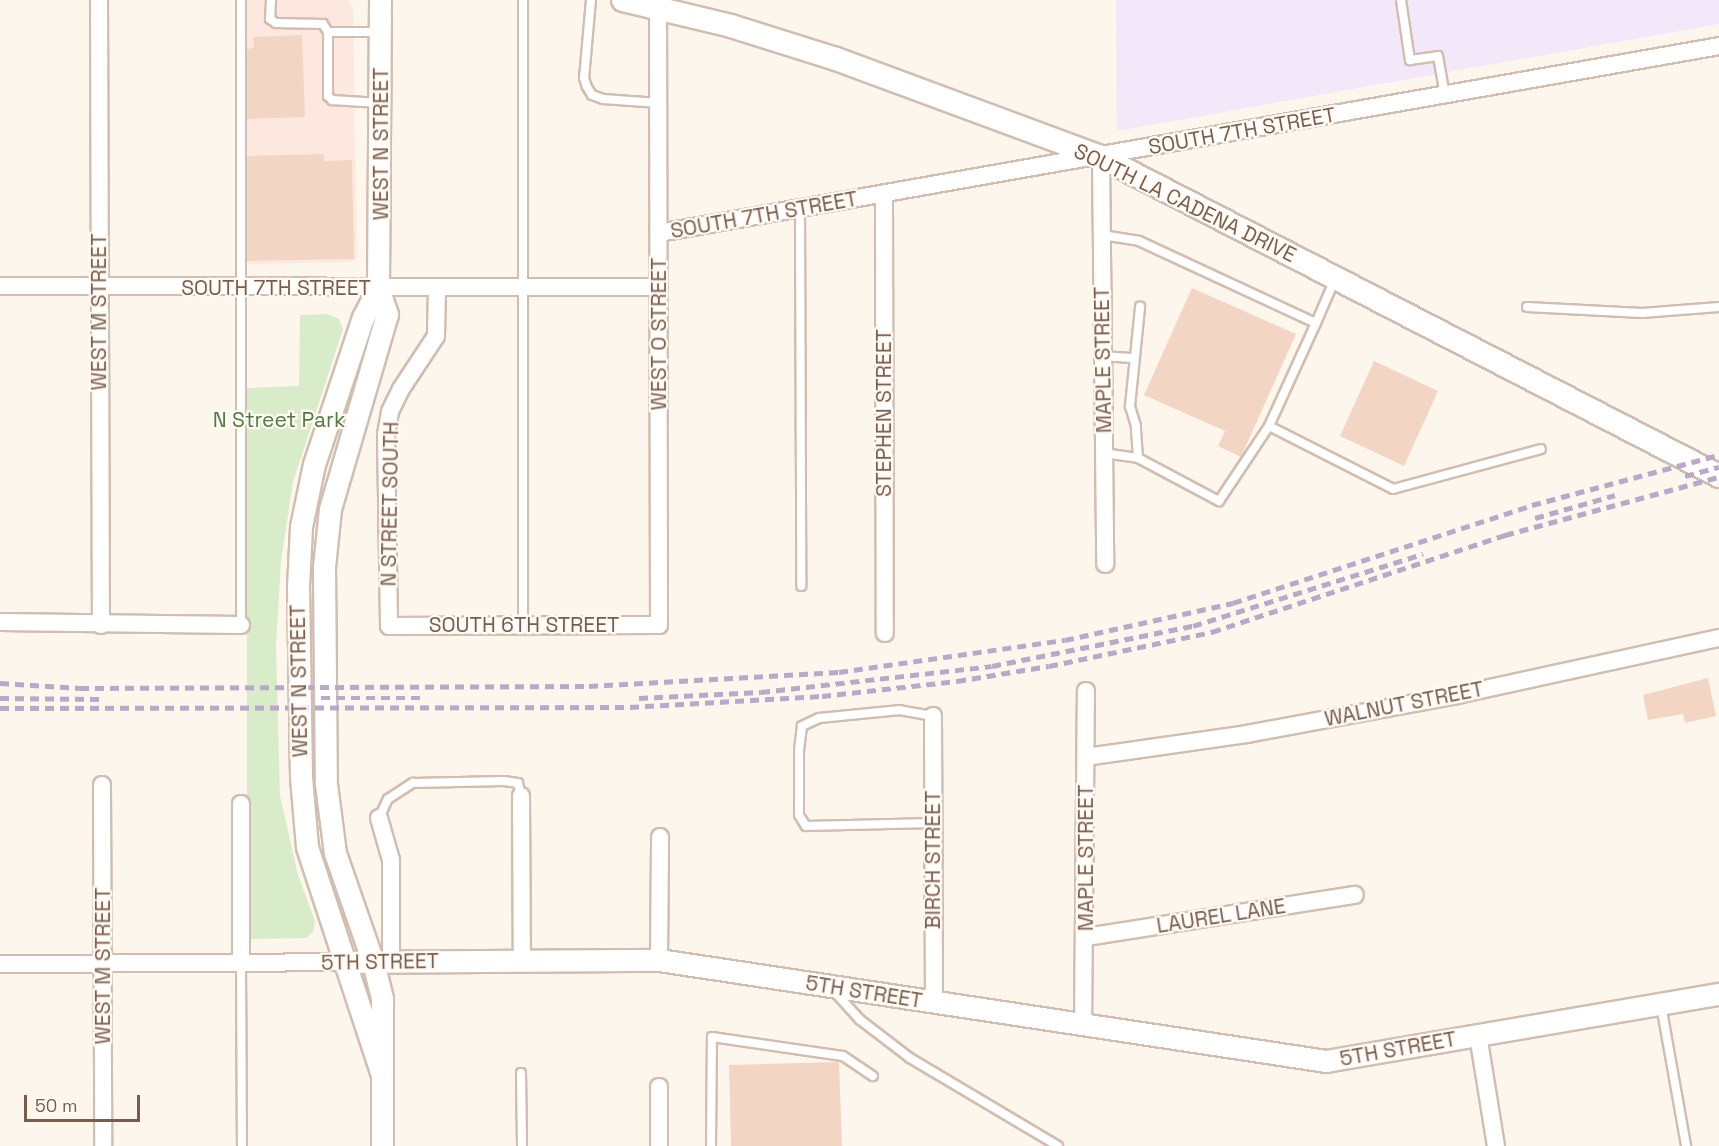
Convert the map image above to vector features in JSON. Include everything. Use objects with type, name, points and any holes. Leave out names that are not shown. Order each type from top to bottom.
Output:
[{"type":"main road","name":"SOUTH LA CADENA DRIVE","points":[[623,0],[658,3],[768,36],[879,74],[1101,157],[1719,477]]},
{"type":"street","name":"WEST M STREET","points":[[99,0],[100,625]]},
{"type":"street","name":"WEST N STREET","points":[[380,0],[378,288],[387,314],[330,509],[324,567],[326,784],[335,853],[382,962],[382,1146]]},
{"type":"street","name":"WEST O STREET","points":[[658,3],[659,625]]},
{"type":"street","name":"SOUTH 7TH STREET","points":[[659,233],[1101,157],[1719,46]]},
{"type":"street","name":"MAPLE STREET","points":[[1101,157],[1104,564]]},
{"type":"street","name":"STEPHEN STREET","points":[[884,194],[885,633]]},
{"type":"street","name":"SOUTH 7TH STREET","points":[[0,286],[659,287]]},
{"type":"street","name":"WEST N STREET","points":[[378,288],[363,317],[314,464],[301,527],[298,586],[301,777],[307,847],[382,1075]]},
{"type":"street","name":"N STREET SOUTH","points":[[389,626],[386,434],[390,412],[401,389],[435,336],[437,288]]},
{"type":"street","points":[[0,622],[241,625]]},
{"type":"street","name":"SOUTH 6TH STREET","points":[[389,626],[659,625]]},
{"type":"street","name":"WALNUT STREET","points":[[1086,757],[1294,726],[1719,638]]},
{"type":"street","name":"MAPLE STREET","points":[[1083,1026],[1086,937],[1086,691]]},
{"type":"street","name":"BIRCH STREET","points":[[933,716],[934,1003]]},
{"type":"street","name":"WEST M STREET","points":[[102,785],[104,963],[102,1146]]},
{"type":"street","points":[[521,796],[522,960]]},
{"type":"street","points":[[241,804],[241,963]]},
{"type":"street","points":[[379,818],[391,860],[382,962]]},
{"type":"street","points":[[659,960],[660,837]]},
{"type":"street","name":"LAUREL LANE","points":[[1086,937],[1355,895]]},
{"type":"street","name":"5TH STREET","points":[[0,964],[659,960],[1326,1061],[1719,994]]},
{"type":"street","points":[[1478,1035],[1496,1146]]},
{"type":"street","points":[[659,1086],[659,1146]]},
{"type":"lane","points":[[241,0],[241,625]]},
{"type":"lane","points":[[271,0],[270,19],[276,23],[323,24],[328,32],[328,96],[332,100],[381,103]]},
{"type":"lane","points":[[523,0],[521,288],[523,625]]},
{"type":"lane","points":[[591,0],[584,78],[592,95],[603,99],[659,104]]},
{"type":"lane","points":[[1401,0],[1410,60],[1438,56],[1445,95]]},
{"type":"lane","points":[[328,32],[380,32]]},
{"type":"lane","points":[[800,209],[801,586]]},
{"type":"lane","points":[[1102,235],[1139,241],[1316,323]]},
{"type":"lane","points":[[1104,453],[1137,458],[1219,501],[1269,426],[1335,278]]},
{"type":"lane","points":[[1137,458],[1136,426],[1130,406],[1140,307]]},
{"type":"lane","points":[[1527,307],[1642,313],[1719,307]]},
{"type":"lane","points":[[1102,356],[1134,358]]},
{"type":"lane","points":[[1269,426],[1393,489],[1540,449]]},
{"type":"lane","points":[[933,716],[900,710],[819,718],[802,726],[799,751],[799,815],[806,826],[933,823]]},
{"type":"lane","points":[[379,818],[388,799],[413,783],[504,781],[518,783],[521,796]]},
{"type":"lane","points":[[241,963],[242,1146]]},
{"type":"lane","points":[[829,986],[859,1018],[910,1058],[1058,1146]]},
{"type":"lane","points":[[1661,1004],[1686,1146]]},
{"type":"lane","points":[[711,1146],[712,1037],[843,1056],[873,1076]]},
{"type":"lane","points":[[521,1073],[522,1146]]},
{"type":"shaded area","points":[[244,0],[348,0],[353,9],[357,258],[351,262],[249,264],[243,259]]},
{"type":"shaded area","points":[[1116,0],[1719,0],[1719,24],[1117,131]]},
{"type":"green space","name":"N Street Park","points":[[328,314],[339,319],[343,329],[293,482],[281,561],[276,645],[280,796],[298,875],[315,921],[313,932],[306,938],[247,939],[247,388],[299,386],[300,315]]},
{"type":"building","points":[[302,35],[305,117],[247,119],[247,49],[254,48],[253,37]]},
{"type":"building","points":[[324,154],[324,161],[352,160],[354,259],[247,261],[247,156]]},
{"type":"building","points":[[1192,288],[1296,334],[1241,457],[1218,446],[1225,431],[1144,395]]},
{"type":"building","points":[[1374,361],[1438,391],[1404,466],[1340,436]]},
{"type":"building","points":[[1708,678],[1716,716],[1685,723],[1683,714],[1648,720],[1643,695]]},
{"type":"building","points":[[839,1062],[842,1146],[731,1146],[729,1065]]},
{"type":"railway","points":[[0,683],[80,688],[589,686],[839,672],[1065,640],[1233,603],[1532,505],[1719,455]]},
{"type":"railway","points":[[1685,476],[1719,467]]},
{"type":"railway","points":[[0,708],[630,707],[822,696],[957,681],[1049,666],[1212,632],[1505,535],[1719,477]]},
{"type":"railway","points":[[1535,518],[1615,495]]},
{"type":"railway","points":[[639,698],[761,692],[992,666],[1193,626],[1423,554]]},
{"type":"railway","points":[[0,698],[99,699]]},
{"type":"railway","points":[[321,698],[423,698]]}]
